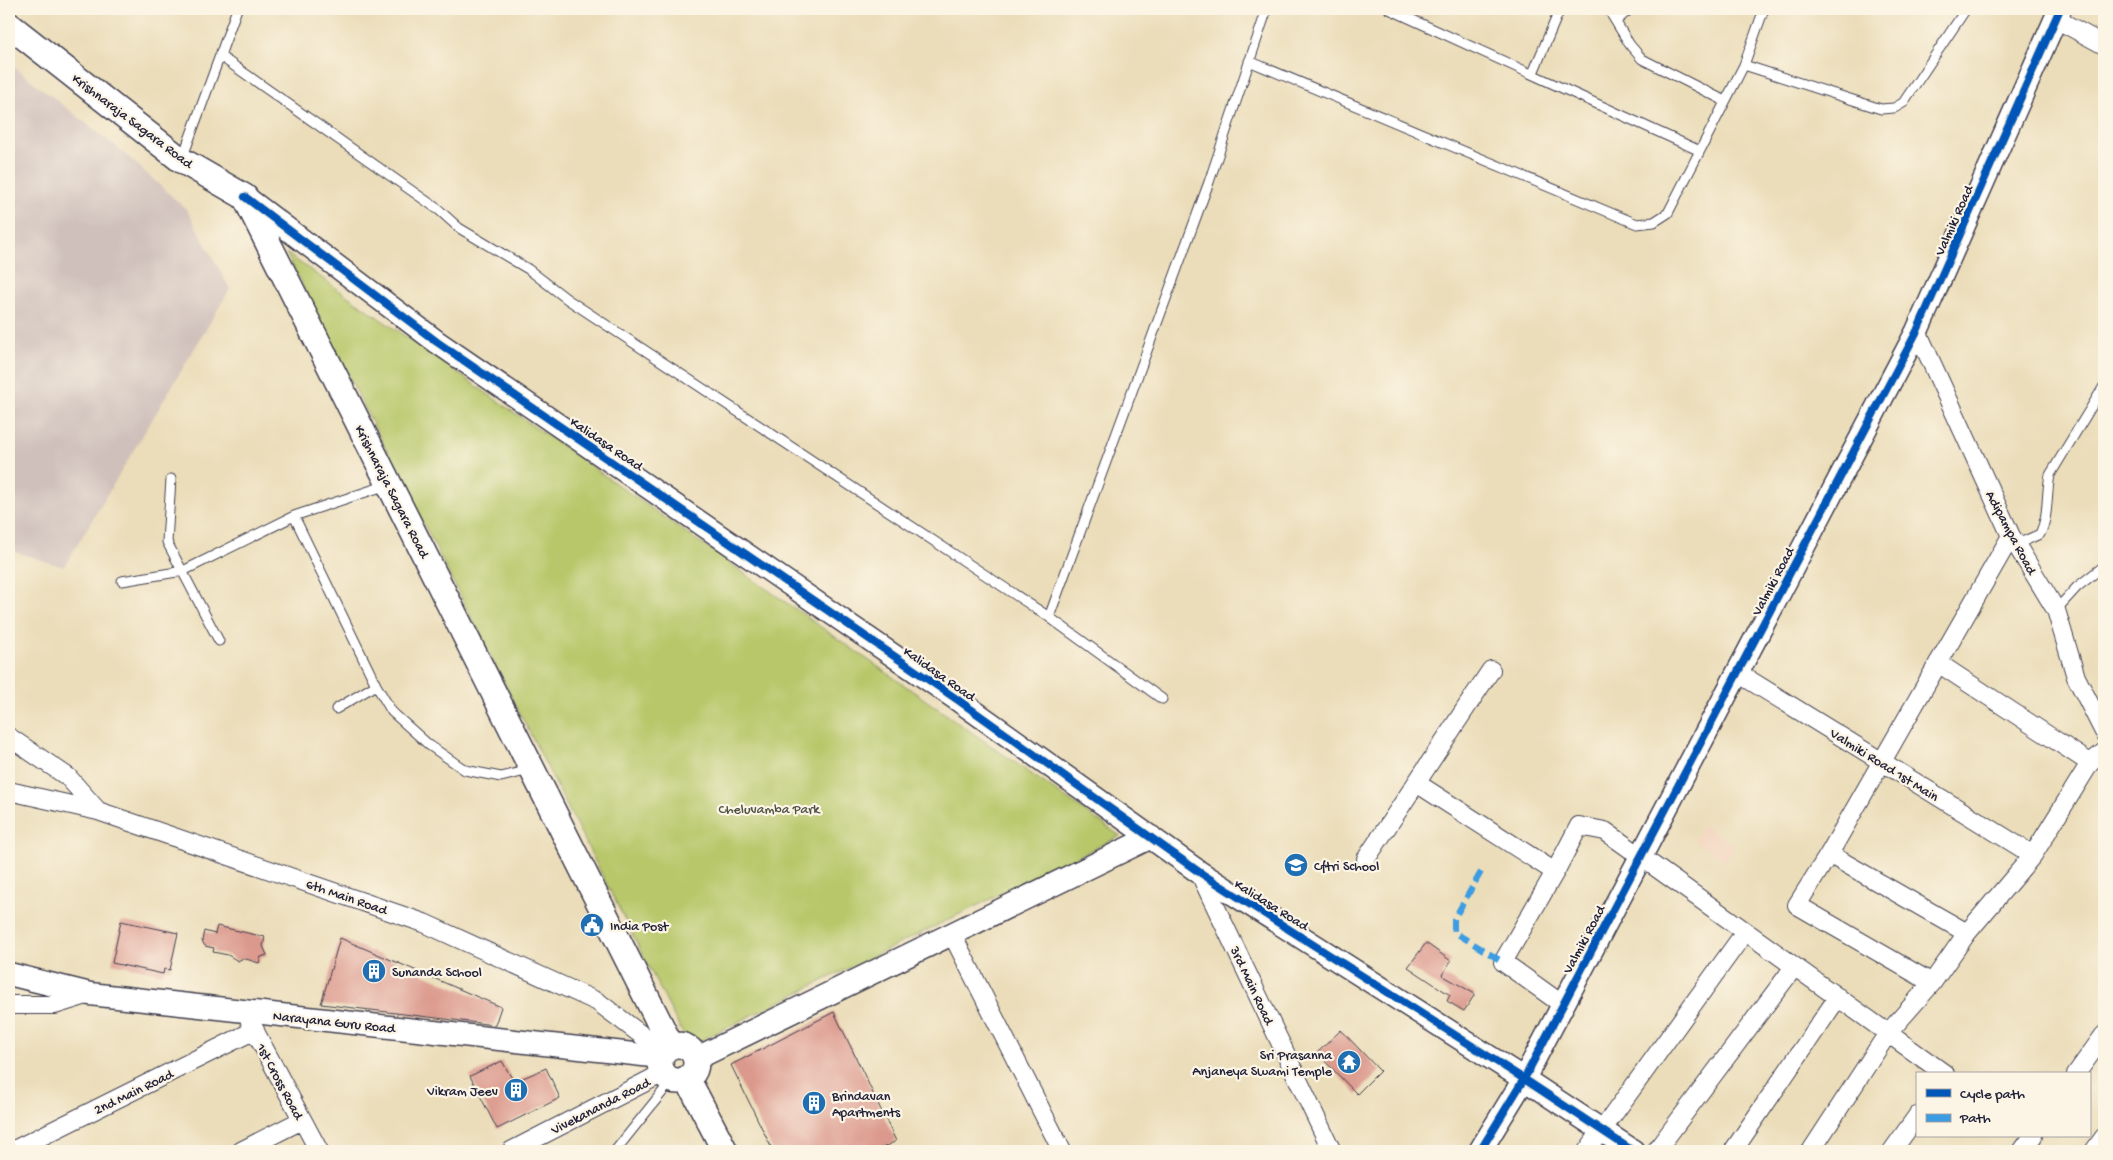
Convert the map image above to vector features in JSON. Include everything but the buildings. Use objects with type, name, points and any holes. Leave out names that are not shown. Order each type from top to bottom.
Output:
[{"type":"main road","name":"Krishnaraja Sagara Road","points":[[9,25],[181,160],[245,197],[532,769],[673,1064],[725,1151]]},
{"type":"street","points":[[2058,14],[2104,45]]},
{"type":"street","name":"Valmiki Road","points":[[1480,1151],[1524,1078],[1563,1005],[1917,331],[2058,14]]},
{"type":"street","name":"Kalidasa Road","points":[[245,197],[437,342],[950,694],[1199,872],[1524,1078],[1633,1151]]},
{"type":"street","name":"Adipampa Road","points":[[1917,331],[2013,541],[2056,610],[2076,677],[2104,732]]},
{"type":"street","points":[[1932,983],[1797,905],[1829,854],[1938,663],[2013,541]]},
{"type":"street","points":[[1811,1151],[1888,1033],[1932,983],[1967,933],[2033,855],[2097,758],[1938,663]]},
{"type":"street","points":[[1366,859],[1418,784],[1491,670]]},
{"type":"street","name":"Valmiki Road 1st Main","points":[[1738,673],[2033,855]]},
{"type":"street","points":[[9,737],[68,777],[98,811]]},
{"type":"street","points":[[1418,784],[1555,872]]},
{"type":"street","name":"6th Main Road","points":[[9,792],[98,811],[424,923],[598,1002],[673,1064]]},
{"type":"street","points":[[1563,1005],[1503,962],[1580,826],[1605,831],[1640,858],[1943,1072]]},
{"type":"street","points":[[673,1064],[952,934],[1151,837]]},
{"type":"street","points":[[1829,854],[1967,933]]},
{"type":"street","name":"3rd Main Road","points":[[1199,872],[1332,1151]]},
{"type":"street","points":[[1587,1151],[1745,932]]},
{"type":"street","points":[[952,934],[1062,1151]]},
{"type":"street","points":[[1656,1151],[1794,967]]},
{"type":"street","name":"Narayana Guru Road","points":[[9,974],[90,994],[673,1064]]},
{"type":"street","points":[[9,1005],[55,1005],[90,994]]},
{"type":"street","points":[[1733,1151],[1838,998]]},
{"type":"street","name":"1st Cross Road","points":[[244,1011],[319,1151]]},
{"type":"street","name":"2nd Main Road","points":[[12,1151],[255,1030]]},
{"type":"street","points":[[2077,1072],[2104,1035]]},
{"type":"street","name":"Vivekananda Road","points":[[511,1151],[673,1064]]},
{"type":"street","points":[[1892,1151],[1916,1117]]},
{"type":"street","points":[[241,1151],[302,1120]]},
{"type":"street","points":[[2094,1151],[2104,1137]]},
{"type":"street","points":[[2022,1151],[2031,1138]]},
{"type":"lane","points":[[181,160],[238,9]]},
{"type":"lane","points":[[1049,617],[1209,182],[1267,9]]},
{"type":"lane","points":[[1389,9],[1533,73],[1698,150]]},
{"type":"lane","points":[[1533,73],[1560,9]]},
{"type":"lane","points":[[1608,9],[1642,59],[1725,101]]},
{"type":"lane","points":[[1616,21],[1630,9]]},
{"type":"lane","points":[[1249,61],[1637,224],[1654,222],[1668,212],[1698,150],[1744,65],[1764,9]]},
{"type":"lane","points":[[1744,65],[1881,109],[1894,108],[1903,103],[1966,9]]},
{"type":"lane","points":[[220,56],[439,210],[459,228],[528,269],[575,305],[1049,617],[1162,699]]},
{"type":"lane","points":[[2013,541],[2040,534],[2046,520],[2050,475],[2104,386]]},
{"type":"lane","points":[[171,479],[166,542],[219,641]]},
{"type":"lane","points":[[122,581],[183,571],[294,516],[389,484]]},
{"type":"lane","points":[[294,516],[376,685],[392,712],[430,745],[465,770],[501,777],[532,769]]},
{"type":"lane","points":[[2056,610],[2077,587],[2104,566]]},
{"type":"lane","points":[[336,709],[376,685]]},
{"type":"lane","points":[[615,1151],[673,1064]]},
{"type":"shaded area","points":[[9,63],[123,152],[187,210],[230,289],[64,567],[9,550]]},
{"type":"shaded area","points":[[1703,825],[1735,846],[1725,861],[1694,840]]},
{"type":"green space","name":"Cheluvamba Park","points":[[286,253],[1120,836],[689,1046]]},
{"type":"marked path","points":[[1481,872],[1454,919],[1454,932],[1503,962]]},
{"type":"cycle path","points":[[1480,1151],[1524,1079],[1917,331],[2060,9]]},
{"type":"cycle path","points":[[245,197],[437,342],[958,700],[1199,872],[1524,1079],[1633,1151]]},
{"type":"place","name":"Cftri School","points":[[1296,865]]},
{"type":"place","name":"India Post","points":[[592,925]]},
{"type":"place","name":"Sunanda School","points":[[374,971]]},
{"type":"place","name":"Sri Prasanna Anjaneya Swami Temple","points":[[1349,1062]]},
{"type":"place","name":"Vikram Jeev","points":[[516,1090]]},
{"type":"place","name":"Brindavan Apartments","points":[[814,1103]]}]
